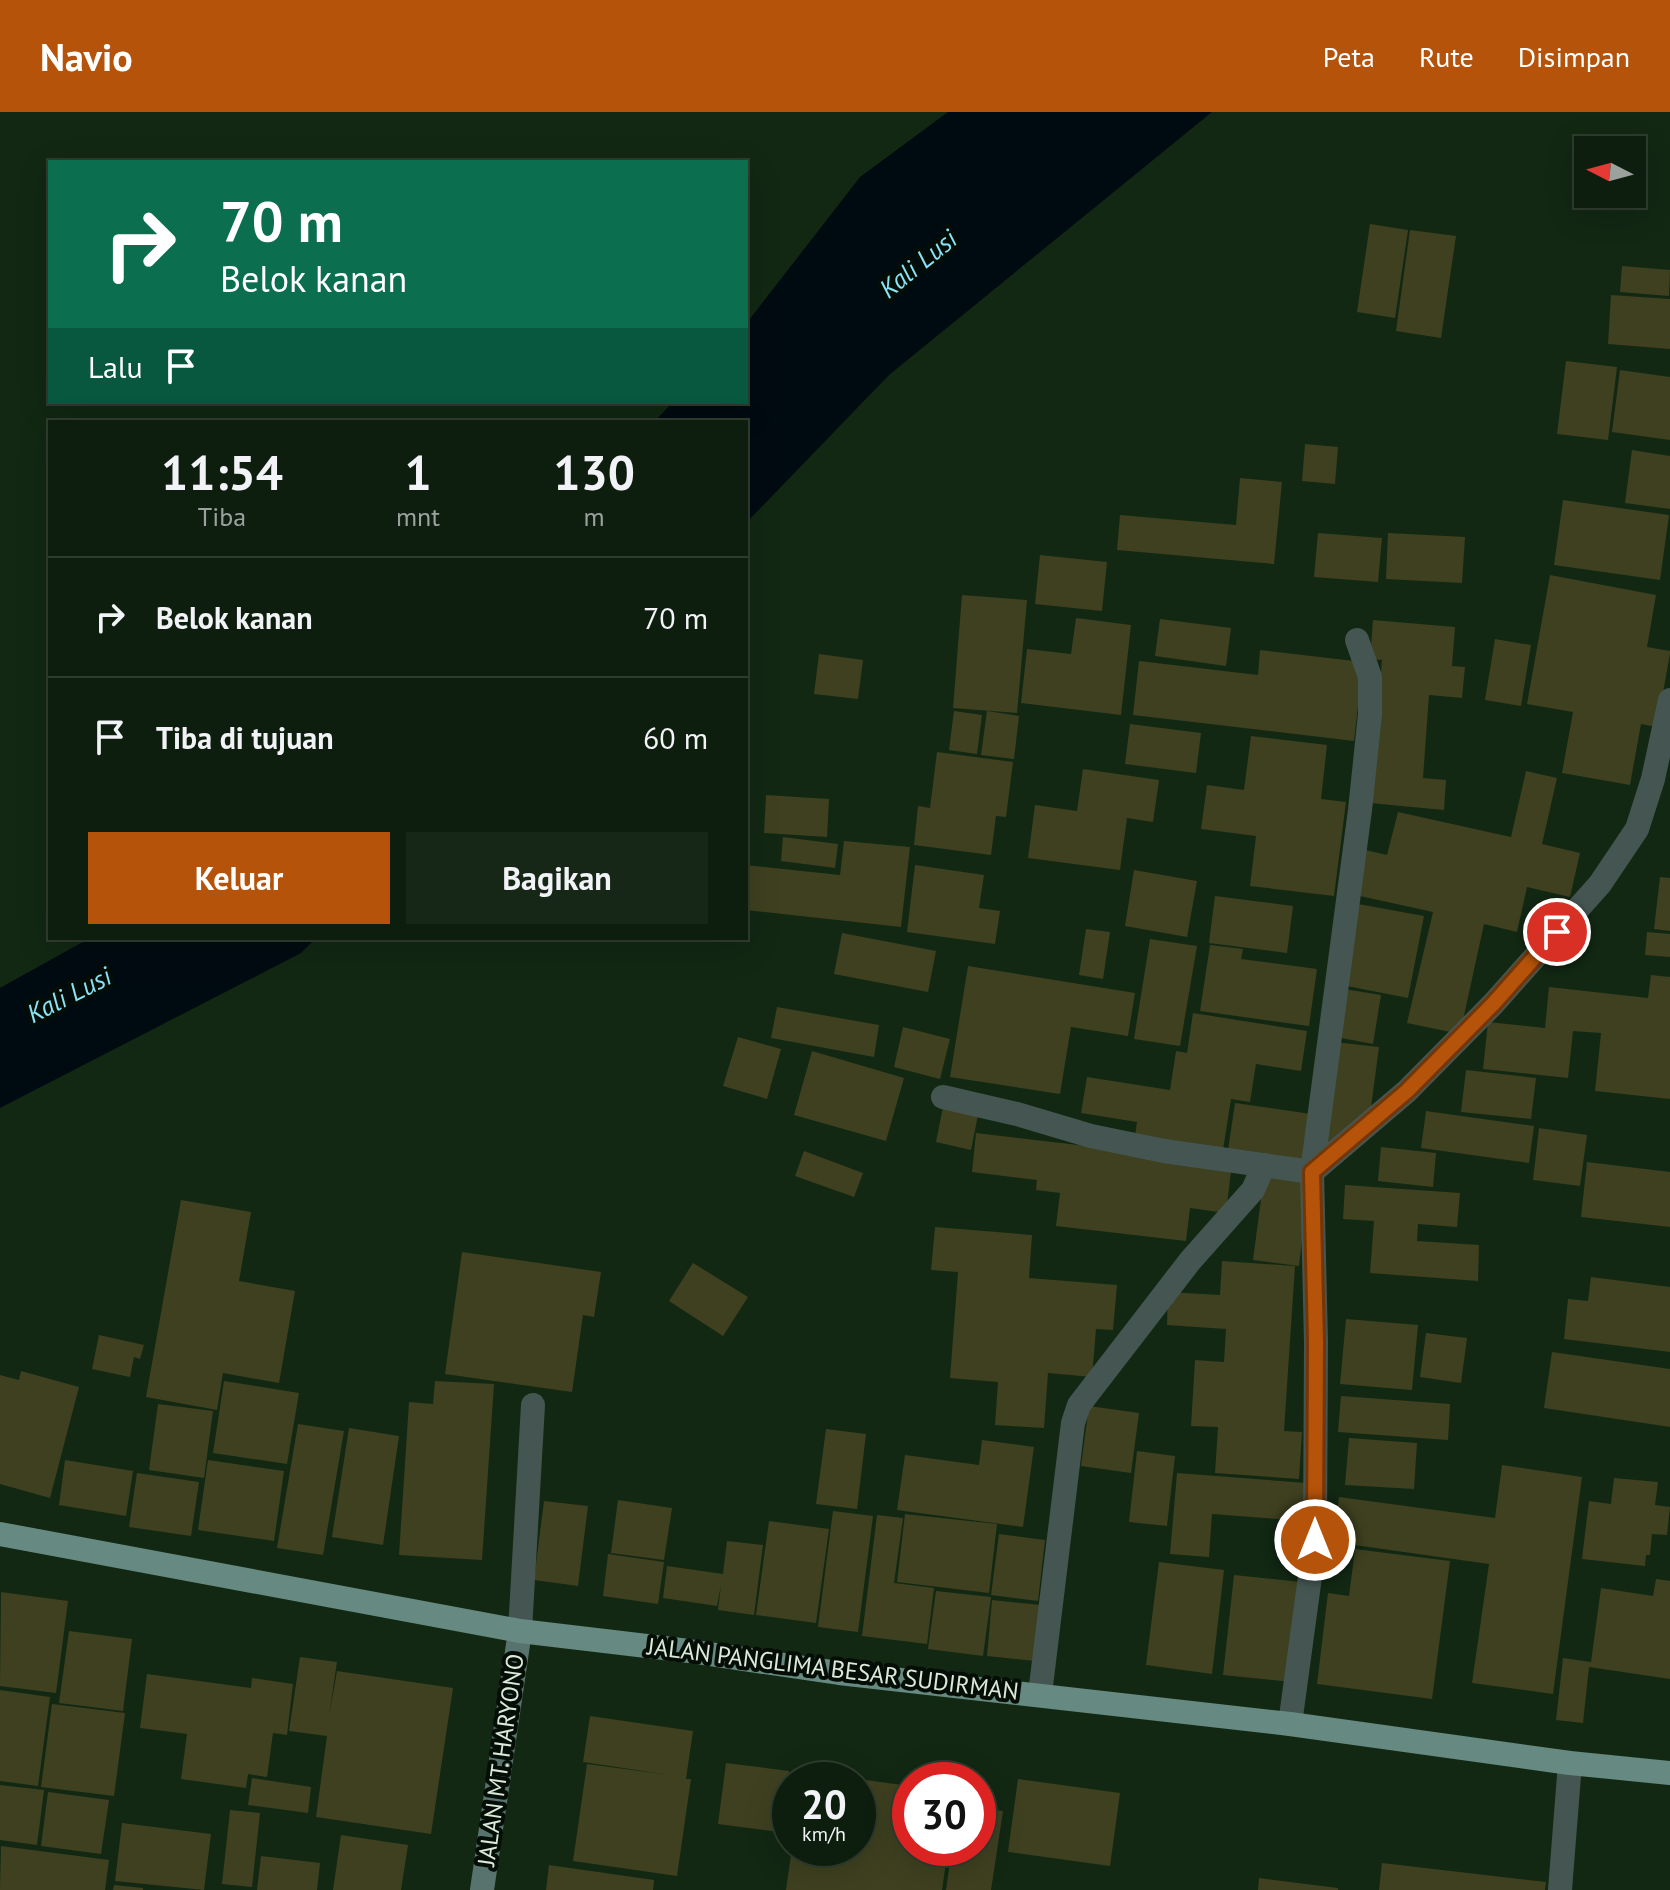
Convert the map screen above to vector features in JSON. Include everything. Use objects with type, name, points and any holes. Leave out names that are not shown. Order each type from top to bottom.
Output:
[{"type":"main road","name":"JALAN PANGLIMA BESAR SUDIRMAN","points":[[0,1534],[520,1631],[839,1673],[1290,1724],[1570,1763],[1670,1773]]},
{"type":"main road","name":"JALAN MT. HARYONO","points":[[482,1890],[520,1631]]},
{"type":"street","points":[[1290,1724],[1315,1540],[1316,1342],[1312,1172],[1370,714],[1370,677],[1357,640]]},
{"type":"street","points":[[943,1097],[1164,1151],[1312,1172],[1407,1091],[1494,1003],[1600,884],[1637,829],[1653,779],[1670,700]]},
{"type":"street","points":[[1040,1694],[1073,1423],[1079,1405],[1190,1261],[1253,1190],[1264,1165]]},
{"type":"street","points":[[520,1631],[533,1405]]},
{"type":"street","points":[[1560,1890],[1570,1763]]},
{"type":"water","name":"Kali Lusi","points":[[948,112],[1212,112],[889,375],[748,521],[748,420],[656,420],[671,404],[748,404],[748,321],[860,177]]},
{"type":"water","name":"Kali Lusi","points":[[86,940],[314,940],[301,953],[0,1108],[0,988]]},
{"type":"building","points":[[1370,224],[1408,230],[1395,318],[1357,312]]},
{"type":"building","points":[[1410,230],[1456,236],[1441,338],[1396,331]]},
{"type":"building","points":[[1622,266],[1670,270],[1669,296],[1620,292]]},
{"type":"building","points":[[1611,295],[1670,299],[1670,349],[1608,344]]},
{"type":"building","points":[[1566,361],[1617,367],[1608,440],[1557,434]]},
{"type":"building","points":[[1620,370],[1670,377],[1670,440],[1612,432]]},
{"type":"building","points":[[1305,444],[1338,447],[1335,484],[1302,481]]},
{"type":"building","points":[[1632,450],[1670,456],[1670,509],[1625,503]]},
{"type":"building","points":[[1240,478],[1282,482],[1274,564],[1117,550],[1120,515],[1236,525]]},
{"type":"building","points":[[1563,500],[1669,515],[1660,580],[1554,565]]},
{"type":"building","points":[[1318,533],[1382,538],[1378,582],[1314,577]]},
{"type":"building","points":[[1388,533],[1465,537],[1462,583],[1386,579]]},
{"type":"building","points":[[1040,555],[1107,562],[1102,611],[1035,604]]},
{"type":"building","points":[[1550,575],[1656,595],[1647,647],[1670,653],[1657,727],[1641,724],[1630,785],[1562,773],[1573,712],[1527,704]]},
{"type":"building","points":[[962,595],[1027,600],[1017,713],[953,708]]},
{"type":"building","points":[[1076,618],[1131,625],[1121,715],[1021,703],[1027,649],[1071,654]]},
{"type":"building","points":[[1160,619],[1231,628],[1226,666],[1155,656]]},
{"type":"building","points":[[1373,620],[1455,627],[1452,666],[1465,667],[1462,698],[1429,695],[1423,778],[1446,780],[1444,810],[1370,803],[1382,660],[1370,659]]},
{"type":"building","points":[[1495,639],[1531,645],[1521,706],[1485,700]]},
{"type":"building","points":[[1260,650],[1363,662],[1354,741],[1133,715],[1139,661],[1258,675]]},
{"type":"building","points":[[819,654],[863,660],[858,699],[814,694]]},
{"type":"building","points":[[954,711],[982,715],[977,754],[949,750]]},
{"type":"building","points":[[987,711],[1019,716],[1014,759],[981,755]]},
{"type":"building","points":[[1130,724],[1201,733],[1196,773],[1125,764]]},
{"type":"building","points":[[1251,736],[1327,745],[1321,799],[1346,802],[1334,896],[1250,886],[1256,836],[1201,829],[1207,785],[1244,790]]},
{"type":"building","points":[[937,752],[1013,762],[1006,817],[996,816],[991,855],[914,845],[918,806],[930,808]]},
{"type":"building","points":[[1083,769],[1159,780],[1153,822],[1127,818],[1120,870],[1028,858],[1035,805],[1077,811]]},
{"type":"building","points":[[1526,771],[1557,778],[1542,844],[1580,853],[1570,897],[1527,887],[1517,932],[1484,924],[1460,1034],[1407,1023],[1433,912],[1351,894],[1361,849],[1387,855],[1398,812],[1511,837]]},
{"type":"building","points":[[766,795],[829,799],[827,837],[764,833]]},
{"type":"building","points":[[783,837],[838,844],[835,868],[781,861]]},
{"type":"building","points":[[844,841],[910,847],[901,927],[748,910],[748,865],[840,875]]},
{"type":"building","points":[[915,865],[984,875],[979,908],[1000,911],[995,944],[907,932]]},
{"type":"building","points":[[1134,870],[1197,881],[1187,937],[1125,926]]},
{"type":"building","points":[[1660,877],[1670,878],[1670,931],[1654,929]]},
{"type":"building","points":[[1215,896],[1293,906],[1287,953],[1209,943]]},
{"type":"building","points":[[1358,904],[1424,916],[1408,998],[1342,985]]},
{"type":"building","points":[[1086,929],[1110,932],[1103,979],[1079,975]]},
{"type":"building","points":[[1647,932],[1670,934],[1670,957],[1645,955]]},
{"type":"building","points":[[842,933],[936,951],[928,992],[834,974]]},
{"type":"building","points":[[1150,939],[1197,946],[1180,1046],[1134,1039]]},
{"type":"building","points":[[1210,945],[1243,949],[1241,959],[1317,969],[1309,1026],[1200,1011]]},
{"type":"building","points":[[968,966],[1135,993],[1128,1036],[1071,1027],[1060,1094],[950,1077]]},
{"type":"building","points":[[1651,975],[1670,977],[1670,1099],[1595,1091],[1601,1033],[1573,1031],[1568,1078],[1483,1069],[1488,1022],[1545,1028],[1549,987],[1648,998]]},
{"type":"building","points":[[1344,989],[1381,995],[1373,1044],[1336,1037]]},
{"type":"building","points":[[777,1007],[879,1025],[874,1057],[771,1038]]},
{"type":"building","points":[[1193,1013],[1307,1031],[1301,1071],[1256,1064],[1250,1102],[1231,1099],[1223,1150],[1135,1136],[1137,1122],[1081,1113],[1087,1077],[1170,1090],[1176,1051],[1187,1053]]},
{"type":"building","points":[[903,1027],[950,1039],[940,1079],[894,1067]]},
{"type":"building","points":[[738,1037],[781,1049],[767,1099],[723,1086]]},
{"type":"building","points":[[1334,1042],[1379,1047],[1370,1115],[1321,1150]]},
{"type":"building","points":[[812,1051],[904,1078],[886,1141],[794,1115]]},
{"type":"building","points":[[1466,1070],[1536,1078],[1531,1119],[1461,1112]]},
{"type":"building","points":[[944,1102],[979,1110],[971,1150],[936,1142]]},
{"type":"building","points":[[1235,1103],[1311,1114],[1304,1168],[1227,1157]]},
{"type":"building","points":[[1426,1111],[1534,1126],[1529,1163],[1421,1148]]},
{"type":"building","points":[[1539,1128],[1587,1135],[1580,1186],[1533,1180]]},
{"type":"building","points":[[976,1133],[1232,1163],[1226,1213],[1190,1208],[1186,1241],[1056,1226],[1060,1193],[1036,1190],[1037,1180],[972,1172]]},
{"type":"building","points":[[1381,1147],[1436,1153],[1433,1187],[1378,1181]]},
{"type":"building","points":[[804,1151],[863,1173],[854,1197],[795,1176]]},
{"type":"building","points":[[1587,1162],[1670,1172],[1670,1227],[1581,1217]]},
{"type":"building","points":[[1264,1177],[1309,1183],[1299,1266],[1253,1260]]},
{"type":"building","points":[[1345,1185],[1460,1193],[1457,1227],[1418,1224],[1417,1241],[1479,1245],[1478,1281],[1370,1273],[1374,1221],[1343,1219]]},
{"type":"building","points":[[181,1200],[251,1212],[239,1281],[295,1291],[279,1383],[223,1373],[217,1410],[146,1397]]},
{"type":"building","points":[[935,1227],[1032,1235],[1029,1278],[1117,1285],[1113,1330],[1096,1329],[1092,1377],[1048,1373],[1044,1428],[995,1425],[998,1382],[950,1378],[958,1272],[931,1270]]},
{"type":"building","points":[[462,1252],[601,1272],[594,1317],[583,1315],[572,1392],[445,1374]]},
{"type":"building","points":[[1222,1261],[1295,1266],[1284,1431],[1302,1432],[1299,1479],[1215,1473],[1218,1427],[1191,1426],[1195,1360],[1224,1362],[1226,1329],[1167,1325],[1168,1292],[1220,1295]]},
{"type":"building","points":[[693,1263],[748,1297],[723,1336],[669,1301]]},
{"type":"building","points":[[1591,1277],[1670,1287],[1670,1352],[1564,1339],[1568,1299],[1588,1301]]},
{"type":"building","points":[[1346,1319],[1418,1325],[1412,1390],[1340,1384]]},
{"type":"building","points":[[1426,1333],[1467,1338],[1461,1383],[1420,1377]]},
{"type":"building","points":[[99,1335],[144,1345],[140,1359],[134,1357],[130,1377],[92,1369]]},
{"type":"building","points":[[1552,1352],[1670,1369],[1670,1427],[1544,1408]]},
{"type":"building","points":[[21,1371],[79,1387],[50,1498],[0,1484],[0,1375],[19,1380]]},
{"type":"building","points":[[224,1381],[299,1393],[287,1464],[213,1453]]},
{"type":"building","points":[[435,1381],[494,1384],[482,1560],[399,1555],[409,1402],[433,1404]]},
{"type":"building","points":[[1341,1396],[1450,1404],[1448,1440],[1338,1432]]},
{"type":"building","points":[[158,1404],[213,1411],[204,1478],[149,1470]]},
{"type":"building","points":[[1089,1406],[1139,1413],[1131,1473],[1081,1466]]},
{"type":"building","points":[[298,1424],[344,1431],[323,1555],[277,1548]]},
{"type":"building","points":[[349,1428],[399,1436],[383,1545],[332,1537]]},
{"type":"building","points":[[826,1429],[866,1434],[857,1509],[816,1504]]},
{"type":"building","points":[[1349,1438],[1417,1443],[1414,1489],[1345,1485]]},
{"type":"building","points":[[982,1440],[1034,1447],[1023,1527],[897,1510],[905,1455],[979,1465]]},
{"type":"building","points":[[1137,1451],[1175,1456],[1167,1526],[1129,1522]]},
{"type":"building","points":[[65,1460],[133,1471],[126,1516],[59,1505]]},
{"type":"building","points":[[208,1460],[284,1471],[274,1541],[198,1530]]},
{"type":"building","points":[[1502,1465],[1582,1477],[1553,1694],[1472,1683],[1489,1564],[1333,1542],[1339,1497],[1495,1518]]},
{"type":"building","points":[[137,1473],[199,1482],[191,1536],[129,1527]]},
{"type":"building","points":[[1177,1473],[1306,1483],[1303,1521],[1212,1514],[1209,1557],[1170,1554]]},
{"type":"building","points":[[1614,1478],[1658,1482],[1655,1505],[1670,1507],[1667,1535],[1652,1534],[1650,1555],[1646,1555],[1645,1566],[1582,1559],[1589,1501],[1611,1504]]},
{"type":"building","points":[[618,1500],[672,1508],[664,1560],[611,1553]]},
{"type":"building","points":[[544,1501],[588,1506],[578,1586],[534,1580]]},
{"type":"building","points":[[833,1511],[873,1516],[858,1632],[818,1627]]},
{"type":"building","points":[[905,1514],[997,1524],[989,1593],[897,1582]]},
{"type":"building","points":[[877,1515],[903,1518],[894,1583],[934,1588],[927,1644],[862,1636]]},
{"type":"building","points":[[769,1521],[829,1529],[816,1623],[756,1615]]},
{"type":"building","points":[[999,1534],[1045,1540],[1038,1601],[991,1595]]},
{"type":"building","points":[[727,1541],[763,1545],[754,1615],[718,1610],[721,1585],[717,1606],[663,1598],[667,1566],[723,1574]]},
{"type":"building","points":[[1355,1549],[1450,1561],[1432,1699],[1317,1684],[1328,1593],[1349,1596]]},
{"type":"building","points":[[608,1554],[664,1562],[658,1604],[603,1596]]},
{"type":"building","points":[[1159,1562],[1224,1570],[1212,1674],[1146,1665]]},
{"type":"building","points":[[1234,1575],[1302,1582],[1292,1682],[1223,1675]]},
{"type":"building","points":[[1656,1579],[1670,1581],[1670,1679],[1589,1667],[1583,1723],[1556,1720],[1563,1658],[1591,1662],[1601,1588],[1653,1596]]},
{"type":"building","points":[[936,1591],[991,1597],[983,1656],[928,1649]]},
{"type":"building","points":[[1,1592],[68,1601],[56,1693],[0,1686]]},
{"type":"building","points":[[992,1600],[1041,1605],[1035,1661],[987,1656]]},
{"type":"building","points":[[69,1631],[132,1639],[123,1711],[59,1703]]},
{"type":"building","points":[[300,1657],[337,1662],[329,1716],[337,1671],[453,1688],[431,1834],[316,1817],[327,1736],[289,1731]]},
{"type":"building","points":[[147,1674],[251,1688],[252,1678],[293,1684],[287,1735],[273,1733],[267,1777],[248,1774],[246,1788],[181,1779],[187,1734],[140,1728]]},
{"type":"building","points":[[0,1690],[50,1697],[38,1786],[0,1781]]},
{"type":"building","points":[[52,1704],[125,1713],[114,1796],[41,1787]]},
{"type":"building","points":[[590,1716],[693,1731],[686,1779],[691,1779],[677,1876],[573,1861],[587,1764],[670,1775],[583,1762]]},
{"type":"building","points":[[726,1763],[772,1769],[772,1831],[718,1824]]},
{"type":"building","points":[[252,1778],[311,1787],[308,1813],[248,1805]]},
{"type":"building","points":[[1018,1779],[1120,1793],[1110,1866],[1008,1852]]},
{"type":"building","points":[[876,1781],[892,1784],[892,1866],[945,1866],[942,1890],[786,1890],[789,1866],[876,1866]]},
{"type":"building","points":[[0,1785],[44,1790],[37,1845],[0,1840]]},
{"type":"building","points":[[48,1792],[109,1800],[101,1854],[41,1846]]},
{"type":"building","points":[[230,1810],[260,1813],[252,1887],[222,1884]]},
{"type":"building","points":[[996,1810],[1003,1811],[996,1857]]},
{"type":"building","points":[[122,1823],[211,1834],[204,1890],[115,1881]]},
{"type":"building","points":[[341,1835],[408,1845],[401,1890],[333,1890]]},
{"type":"building","points":[[1,1846],[109,1860],[105,1890],[0,1890]]},
{"type":"building","points":[[261,1856],[320,1863],[317,1890],[257,1890]]},
{"type":"building","points":[[1382,1863],[1546,1882],[1545,1890],[1379,1890]]},
{"type":"building","points":[[549,1865],[654,1880],[653,1890],[546,1890]]},
{"type":"building","points":[[949,1866],[995,1866],[991,1890],[946,1890]]},
{"type":"building","points":[[1259,1878],[1338,1888],[1338,1890],[1258,1890]]},
{"type":"building","points":[[114,1885],[143,1888],[143,1890],[113,1890]]},
{"type":"route","points":[[1315,1540],[1316,1342],[1312,1172],[1407,1091],[1494,1003],[1557,932]]}]
